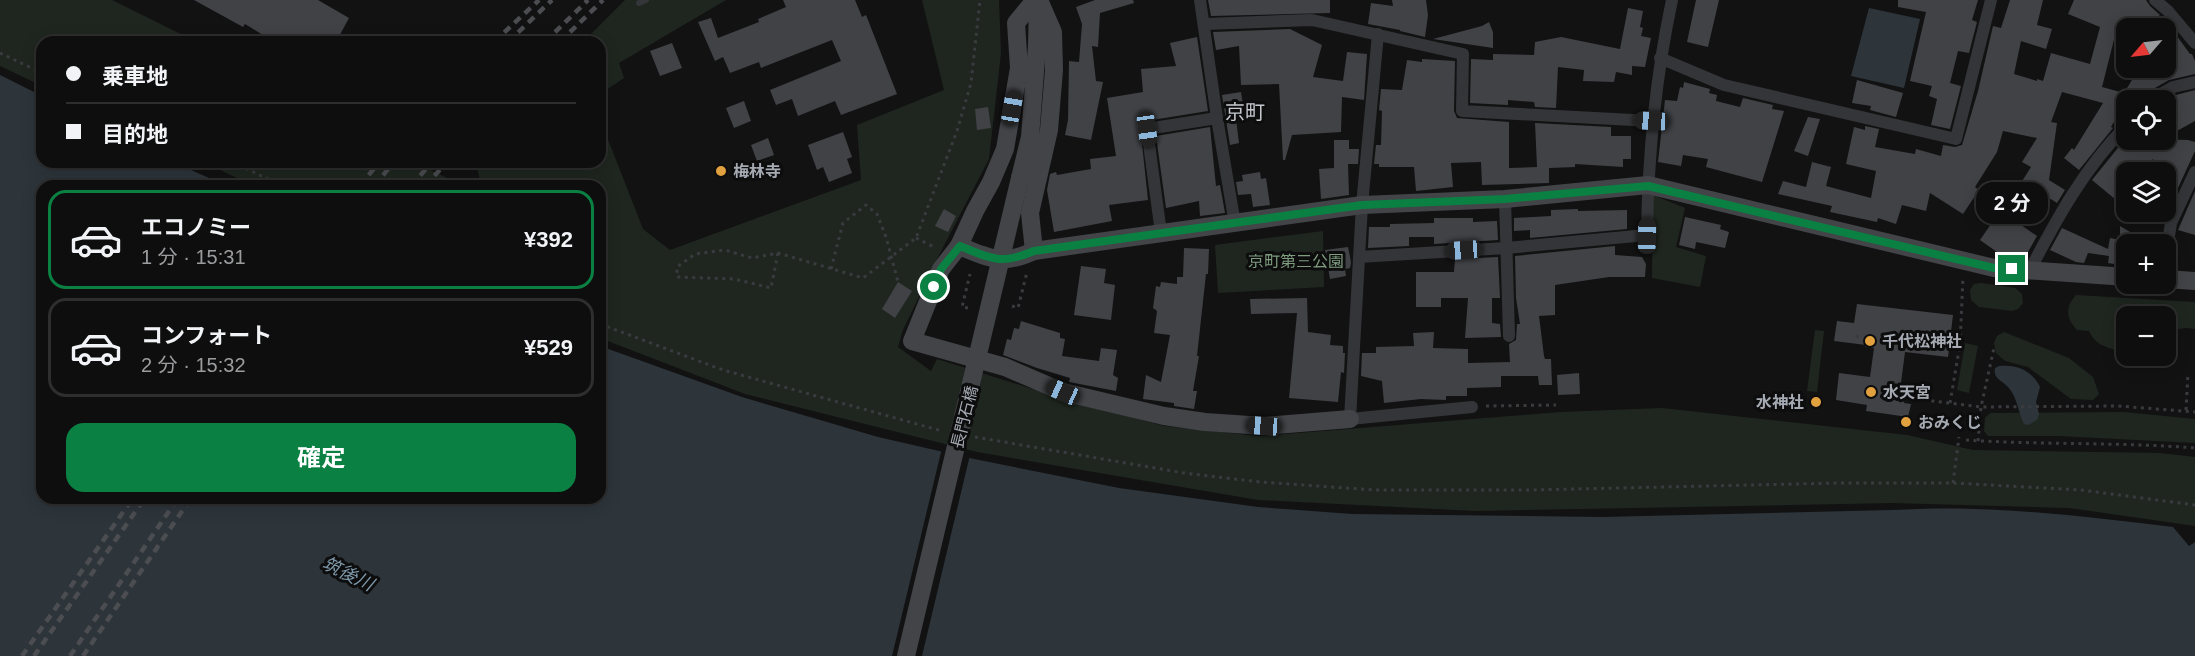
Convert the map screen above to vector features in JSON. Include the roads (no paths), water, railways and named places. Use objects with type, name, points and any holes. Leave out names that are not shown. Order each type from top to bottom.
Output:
[{"type":"street","name":"長門石橋","points":[[906,656],[1030,137],[1038,45],[1037,0]]},
{"type":"street","points":[[1031,259],[1030,213],[1049,130],[1054,70],[1053,32],[1037,0],[1016,23],[1019,68],[1005,149],[991,182],[955,251],[941,269],[912,341],[1005,367],[1063,392],[1164,416],[1205,422],[1264,426],[1472,407]]},
{"type":"street","points":[[1200,0],[1235,224]]},
{"type":"street","points":[[1359,257],[1647,236],[1652,121],[1659,58],[1672,0]]},
{"type":"street","points":[[1659,58],[1724,85],[1956,139],[1991,0]]},
{"type":"street","points":[[2155,0],[2168,11],[2195,44]]},
{"type":"street","points":[[1205,24],[1312,20],[1463,54],[1462,111],[1652,121]]},
{"type":"street","points":[[1350,419],[1362,205],[1378,34]]},
{"type":"street","points":[[2168,90],[2195,82]]},
{"type":"street","points":[[1161,233],[1147,129],[1217,118]]},
{"type":"street","points":[[2030,270],[2079,184],[2116,136]]},
{"type":"street","points":[[2169,234],[2171,223],[2195,172]]},
{"type":"street","points":[[955,251],[989,258],[1031,259],[1161,233],[1362,205],[1505,199],[1648,186],[1994,268],[2116,276]]},
{"type":"street","points":[[1505,199],[1509,336]]},
{"type":"street","points":[[2176,280],[2195,281]]},
{"type":"water","points":[[1869,8],[1920,19],[1904,88],[1851,76]]},
{"type":"water","name":"筑後川","points":[[0,75],[36,93],[36,168],[186,168],[214,180],[36,180],[36,504],[606,504],[606,348],[742,397],[878,437],[1119,488],[1258,507],[1352,514],[1603,517],[1928,509],[1998,510],[2173,527],[2189,546],[2195,542],[2195,656],[0,656]]},
{"type":"water","points":[[2012,366],[2024,370],[2037,381],[2040,387],[2036,402],[2039,414],[2037,420],[2028,425],[2024,424],[2011,391],[1995,375],[1995,368]]},
{"type":"railway","points":[[500,36],[539,0]]},
{"type":"railway","points":[[514,36],[552,0]]},
{"type":"railway","points":[[551,36],[588,0]]},
{"type":"railway","points":[[566,36],[603,0]]},
{"type":"railway","points":[[365,180],[374,168]]},
{"type":"railway","points":[[379,180],[389,168]]},
{"type":"railway","points":[[416,180],[427,168]]},
{"type":"railway","points":[[430,180],[442,168]]},
{"type":"railway","points":[[22,656],[129,504]]},
{"type":"railway","points":[[34,656],[141,504]]},
{"type":"railway","points":[[70,656],[174,504]]},
{"type":"railway","points":[[83,656],[187,504]]},
{"type":"place","name":"梅林寺","points":[[721,171]]},
{"type":"place","name":"千代松神社","points":[[1870,341]]},
{"type":"place","name":"水天宮","points":[[1871,392]]},
{"type":"place","name":"水神社","points":[[1816,402]]},
{"type":"place","name":"おみくじ","points":[[1906,422]]},
{"type":"district","name":"京町","points":[[1245,112]]},
{"type":"park label","name":"京町第三公園","points":[[1296,261]]}]
